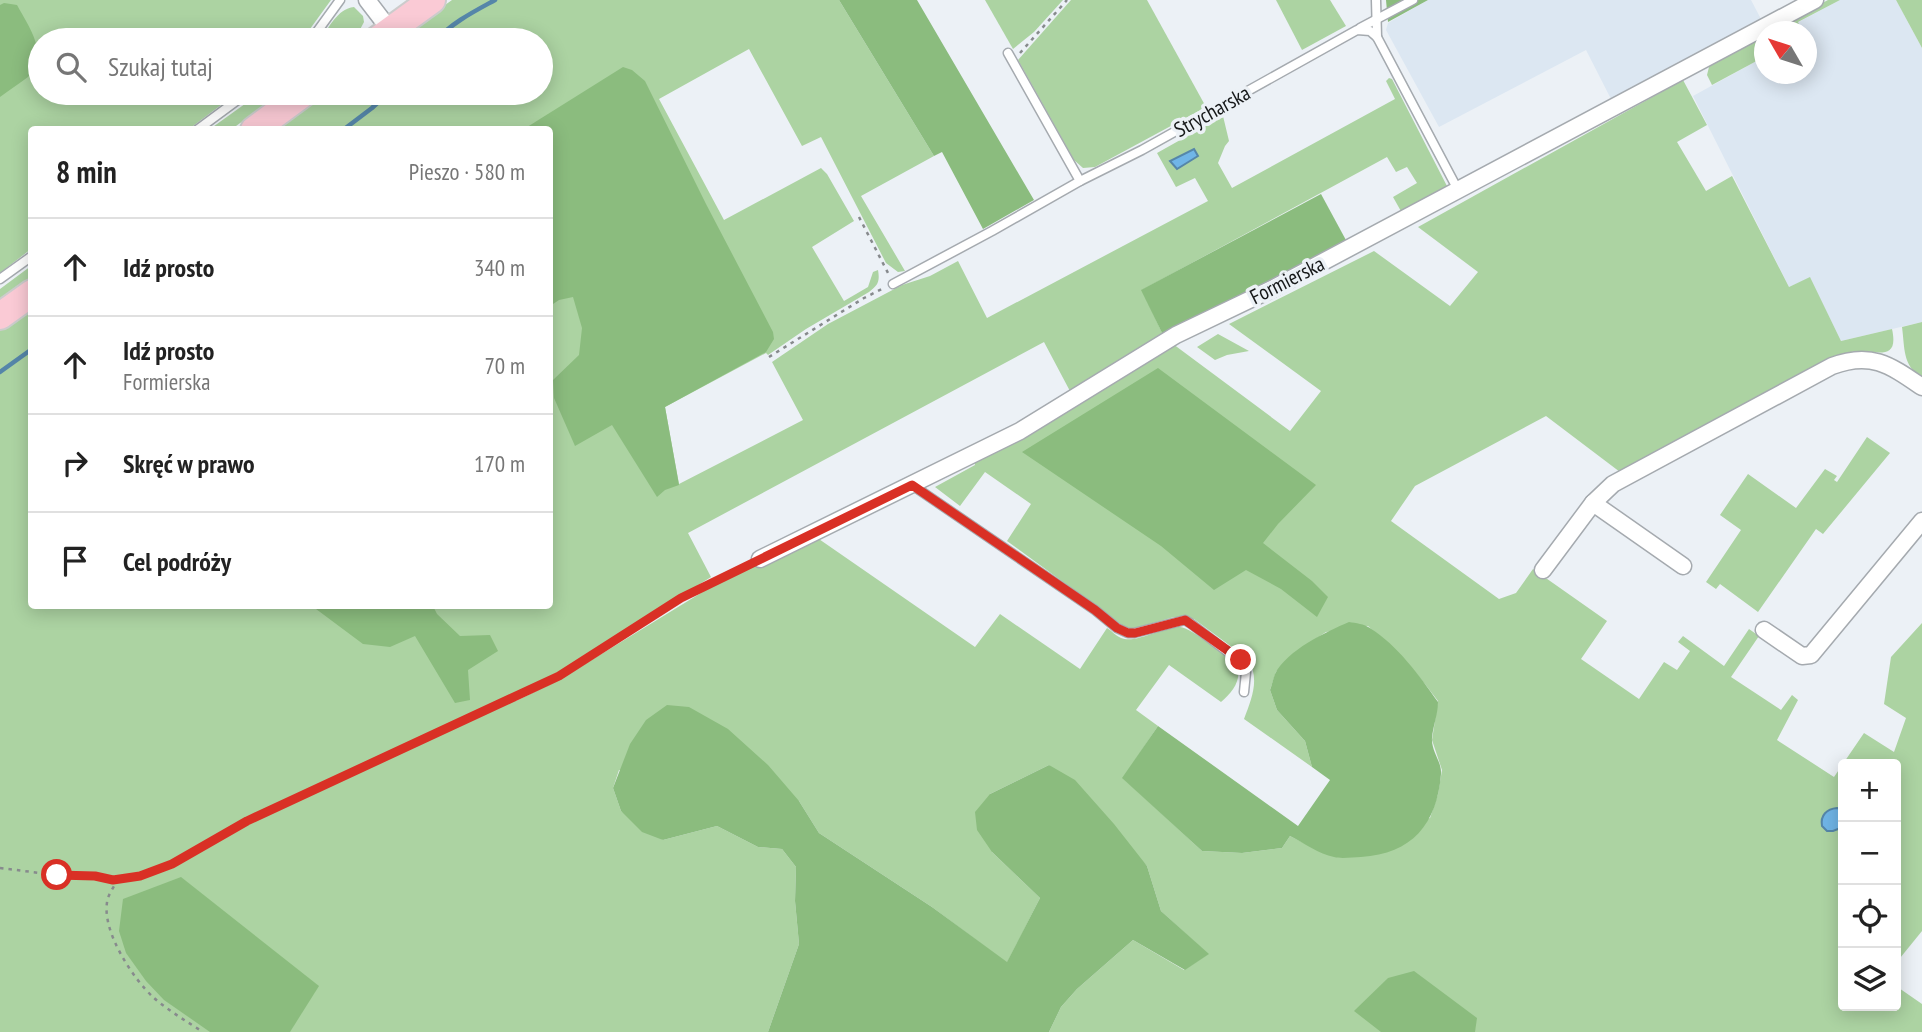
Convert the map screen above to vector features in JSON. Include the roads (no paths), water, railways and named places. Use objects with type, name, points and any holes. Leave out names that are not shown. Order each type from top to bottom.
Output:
[{"type":"main road","points":[[393,28],[432,0]]},
{"type":"main road","points":[[259,126],[288,105]]},
{"type":"main road","points":[[0,316],[28,296]]},
{"type":"street","points":[[367,0],[380,28]]},
{"type":"street","name":"Formierska","points":[[760,559],[1020,431],[1176,335],[1272,289],[1815,0]]},
{"type":"street","points":[[1544,570],[1593,503],[1613,484],[1832,366],[1846,360],[1870,359],[1894,368],[1922,387]]},
{"type":"street","points":[[1593,503],[1683,566]]},
{"type":"street","points":[[1764,630],[1802,656],[1811,655],[1922,522]]},
{"type":"lane","points":[[320,28],[340,0]]},
{"type":"lane","points":[[1376,0],[1377,37]]},
{"type":"lane","name":"Strycharska","points":[[893,284],[1413,0]]},
{"type":"lane","points":[[1357,30],[1370,31],[1377,37],[1458,190]]},
{"type":"lane","points":[[1010,57],[1080,181]]},
{"type":"lane","points":[[202,126],[231,105]]},
{"type":"lane","points":[[0,279],[28,259]]},
{"type":"lane","points":[[912,485],[1123,631],[1135,633],[1185,620],[1190,623],[1245,665],[1244,692]]},
{"type":"water","points":[[1194,149],[1198,156],[1177,169],[1170,161]]},
{"type":"water","points":[[1838,808],[1838,829],[1827,831],[1822,822],[1823,816],[1830,810]]},
{"type":"waterway","points":[[450,28],[495,0]]},
{"type":"waterway","points":[[348,126],[375,105]]},
{"type":"waterway","points":[[0,372],[28,352]]}]
